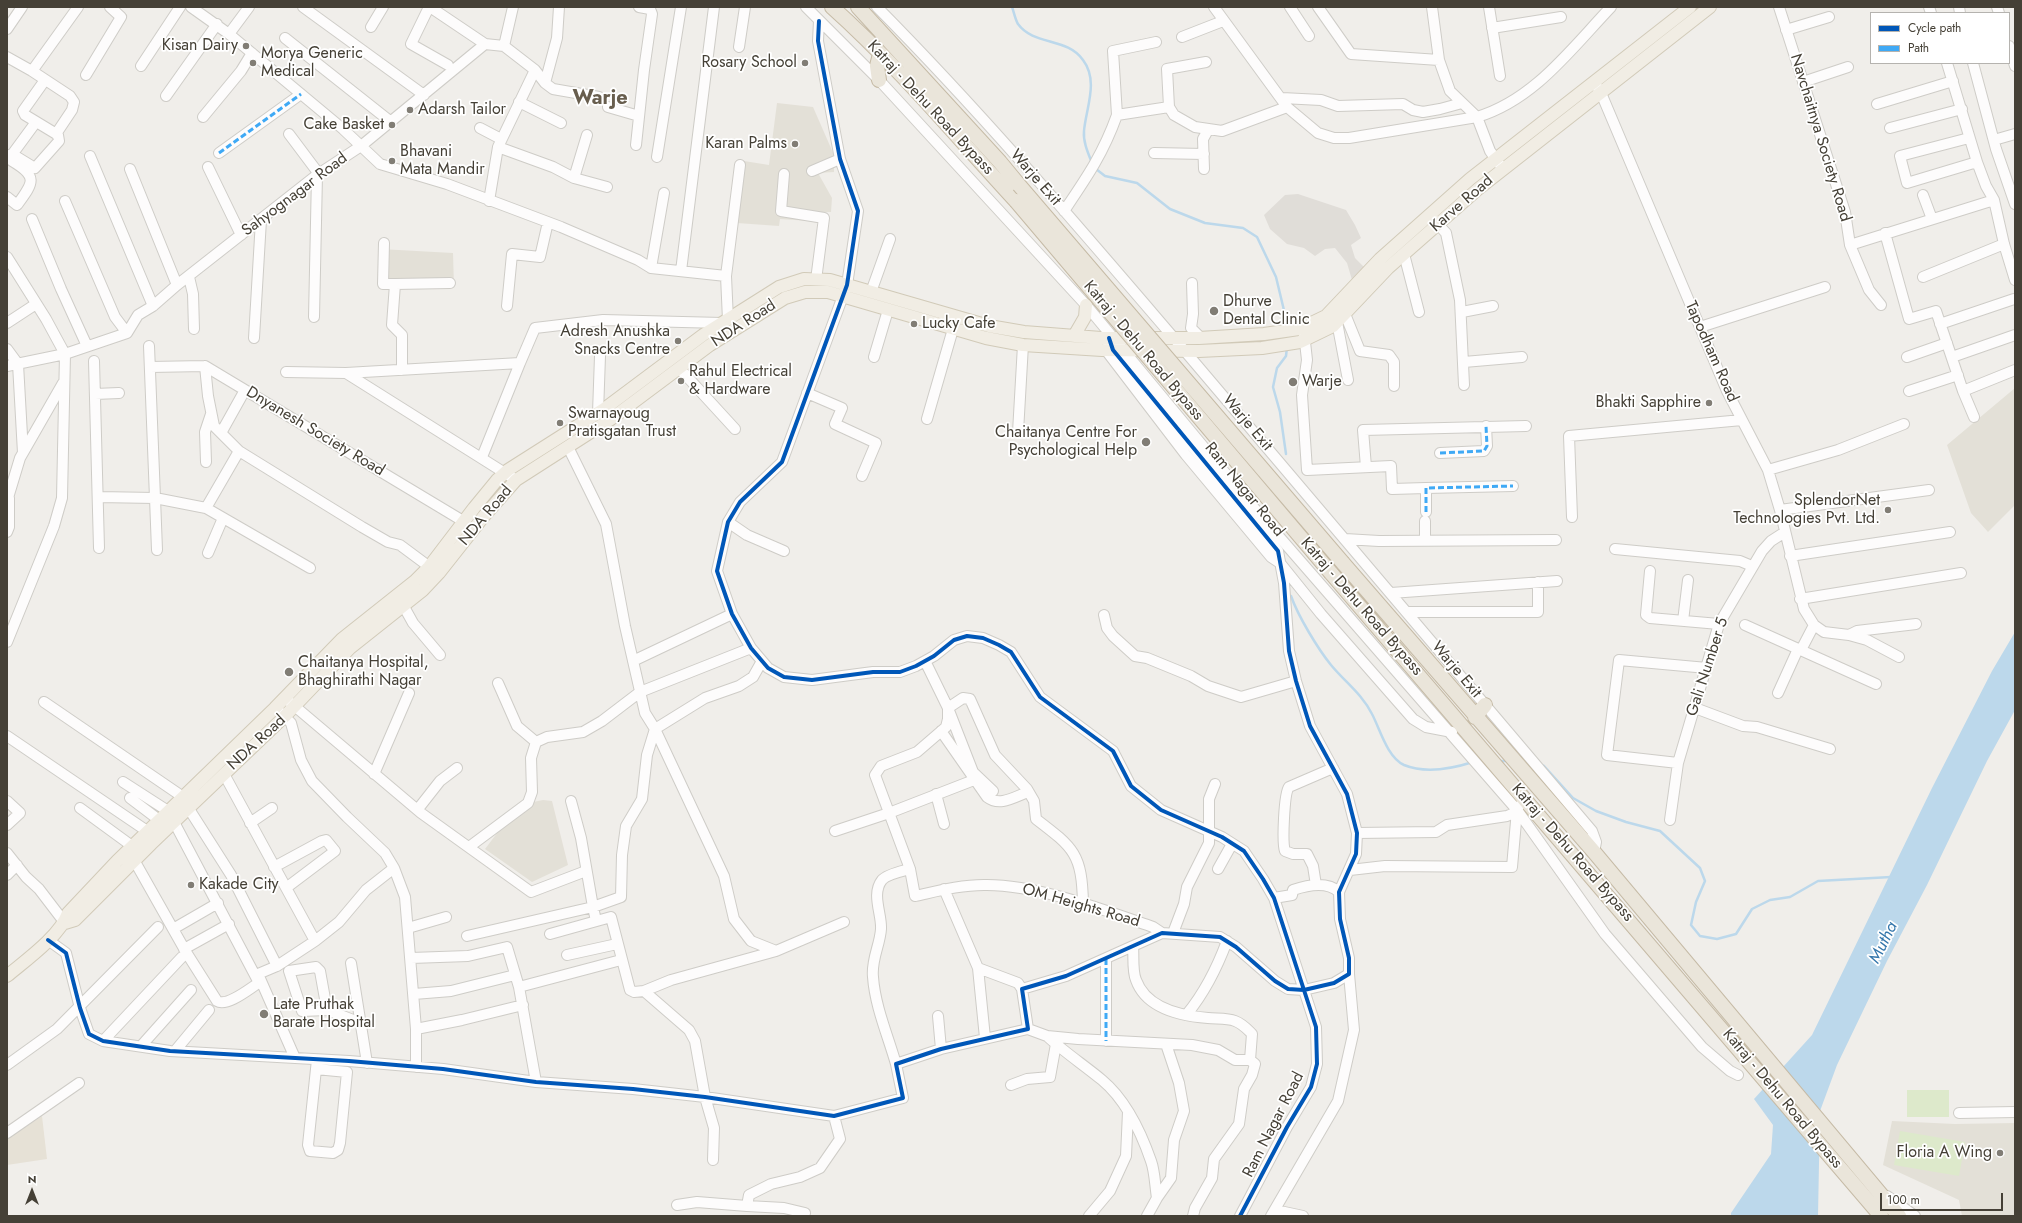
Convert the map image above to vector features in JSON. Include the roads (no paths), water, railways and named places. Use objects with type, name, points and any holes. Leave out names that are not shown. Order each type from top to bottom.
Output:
[{"type":"highway","name":"Katraj - Dehu Road Bypass","points":[[832,7],[880,54],[1016,201],[1464,726],[1480,747],[1852,1180],[1881,1216]]},
{"type":"highway","name":"Katraj - Dehu Road Bypass","points":[[858,7],[1000,162],[1475,717],[1594,852],[1899,1216]]},
{"type":"highway","points":[[879,80],[877,66],[880,54]]},
{"type":"highway","points":[[1475,717],[1485,705]]},
{"type":"main road","name":"Karve Road","points":[[1185,350],[1199,351],[1283,345],[1303,341],[1317,336],[1341,318],[1368,288],[1438,224],[1500,164],[1594,82],[1690,7]]},
{"type":"main road","name":"Karve Road","points":[[1174,338],[1200,338],[1284,332],[1301,328],[1326,316],[1369,269],[1470,179],[1500,164],[1601,93],[1710,7]]},
{"type":"main road","name":"NDA Road","points":[[65,923],[75,920],[134,860],[285,716],[355,644],[423,590],[463,521],[497,480],[506,472],[598,413],[725,322],[779,287],[792,282],[830,280],[845,291],[888,310],[986,338],[1023,345],[1114,350],[1185,350]]},
{"type":"main road","points":[[845,291],[872,292],[1003,330],[1074,336],[1174,338]]},
{"type":"main road","name":"NDA Road","points":[[7,976],[65,923],[68,913],[132,846],[275,708],[355,627],[415,581],[434,570],[516,480],[611,419],[732,331],[785,298],[805,292],[845,291]]},
{"type":"main road","points":[[1074,336],[1085,318],[1086,305]]},
{"type":"main road","points":[[725,322],[732,331]]},
{"type":"street","points":[[7,29],[22,7]]},
{"type":"street","points":[[32,71],[78,7]]},
{"type":"street","points":[[86,74],[122,17],[110,7]]},
{"type":"street","points":[[141,66],[180,7]]},
{"type":"street","points":[[191,7],[229,34],[361,146],[485,44]]},
{"type":"street","points":[[229,34],[249,7]]},
{"type":"street","points":[[303,7],[424,95]]},
{"type":"street","points":[[371,28],[384,7]]},
{"type":"street","points":[[504,46],[513,7]]},
{"type":"street","points":[[545,83],[557,38],[559,7]]},
{"type":"street","points":[[636,144],[652,14],[650,8],[639,7]]},
{"type":"street","points":[[657,157],[681,7]]},
{"type":"street","points":[[681,271],[702,90],[714,7]]},
{"type":"street","points":[[739,47],[745,7]]},
{"type":"street","points":[[806,7],[879,80],[1086,305],[1108,337]]},
{"type":"street","name":"Warje Exit","points":[[877,7],[924,54],[1064,211],[1185,350],[1408,612],[1592,831],[1596,842],[1594,852]]},
{"type":"street","points":[[1214,7],[1223,22],[1288,107],[1318,134],[1334,138],[1349,138],[1477,117],[1494,112],[1512,103],[1538,83],[1611,7]]},
{"type":"street","points":[[1290,7],[1309,36]]},
{"type":"street","points":[[1318,7],[1351,54],[1439,60]]},
{"type":"street","points":[[1432,7],[1439,60],[1450,91],[1477,117],[1490,151],[1500,164]]},
{"type":"street","points":[[1488,7],[1500,76]]},
{"type":"street","name":"Navchaitnya Society Road","points":[[1779,7],[1845,212],[1850,244],[1994,200]]},
{"type":"street","points":[[448,65],[411,44],[432,8],[485,44],[504,46],[535,70],[545,83],[553,89],[599,97]]},
{"type":"street","points":[[1492,28],[1561,17]]},
{"type":"street","points":[[1786,30],[1829,17]]},
{"type":"street","name":"Ram Nagar Road","points":[[819,20],[818,41],[840,159],[858,211],[845,291],[782,462],[740,502],[728,522],[717,571],[732,614],[751,648],[768,668],[784,677],[812,680],[858,673],[900,672],[925,661],[954,640],[967,636],[983,638],[999,645],[1011,652],[1040,697],[1112,751],[1131,786],[1146,801],[1161,810],[1208,831],[1244,851],[1274,898],[1316,1027],[1318,1044],[1317,1064],[1311,1087],[1287,1127],[1240,1216]]},
{"type":"street","points":[[1182,37],[1223,22]]},
{"type":"street","points":[[166,96],[216,24]]},
{"type":"street","points":[[285,38],[391,122]]},
{"type":"street","points":[[1064,211],[1096,164],[1117,115],[1113,51],[1156,42]]},
{"type":"street","points":[[2010,49],[2015,66]]},
{"type":"street","points":[[203,117],[241,71],[252,53]]},
{"type":"street","points":[[7,57],[32,71],[70,96],[74,102],[72,110],[56,134]]},
{"type":"street","points":[[1206,62],[1167,69],[1169,108],[1174,115],[1195,126],[1208,130],[1222,131],[1288,107]]},
{"type":"street","points":[[1947,64],[1977,162],[1986,186],[1994,200],[2004,244],[2015,280]]},
{"type":"street","points":[[1973,64],[1994,140],[2015,204]]},
{"type":"street","points":[[1803,82],[1848,67]]},
{"type":"street","points":[[489,201],[500,143],[535,70]]},
{"type":"street","points":[[9,156],[33,167],[38,167],[59,141],[59,137],[56,134],[25,115],[23,111],[45,80]]},
{"type":"street","points":[[1878,104],[1953,81]]},
{"type":"street","name":"Tapodham Road","points":[[1594,82],[1601,93],[1727,391],[1768,470],[1780,510],[1800,599],[1804,610],[1814,625]]},
{"type":"street","points":[[219,153],[301,94]]},
{"type":"street","points":[[1282,98],[1321,100],[1338,106],[1403,104],[1413,110],[1423,112],[1462,103]]},
{"type":"street","points":[[519,102],[561,123]]},
{"type":"street","points":[[608,107],[639,116]]},
{"type":"street","points":[[1117,115],[1169,108]]},
{"type":"street","points":[[1890,128],[1962,109]]},
{"type":"street","points":[[9,156],[36,122]]},
{"type":"street","points":[[480,128],[500,143],[574,178],[607,187]]},
{"type":"street","points":[[1204,169],[1203,140],[1208,130]]},
{"type":"street","points":[[289,134],[318,174],[314,317]]},
{"type":"street","points":[[1994,140],[2015,134]]},
{"type":"street","points":[[574,178],[587,135]]},
{"type":"street","points":[[1969,138],[1900,156],[1907,183],[1977,162]]},
{"type":"street","name":"Sahyognagar Road","points":[[127,333],[138,315],[153,306],[177,285],[318,174],[361,146],[380,164],[447,184],[548,222],[631,257],[652,268],[726,276]]},
{"type":"street","points":[[1154,153],[1204,154]]},
{"type":"street","points":[[7,197],[16,205],[31,186],[32,182],[31,177],[24,168],[12,161],[9,156]]},
{"type":"street","points":[[90,156],[153,306]]},
{"type":"street","points":[[812,171],[840,159]]},
{"type":"street","points":[[482,457],[535,328],[603,320],[725,322],[726,276],[740,165]]},
{"type":"street","points":[[208,167],[241,235]]},
{"type":"street","points":[[130,169],[177,285]]},
{"type":"street","points":[[784,174],[781,211],[824,218],[816,280]]},
{"type":"street","points":[[652,268],[664,193]]},
{"type":"street","points":[[1923,195],[1932,219]]},
{"type":"street","points":[[7,366],[65,354],[127,333],[115,317],[66,201]]},
{"type":"street","points":[[1429,215],[1446,233],[1462,312],[1464,385]]},
{"type":"street","points":[[32,219],[61,290],[87,346]]},
{"type":"street","points":[[254,338],[261,220]]},
{"type":"street","points":[[507,306],[512,254],[540,257],[548,222]]},
{"type":"street","points":[[1885,233],[1909,319],[1936,311],[1963,391],[1974,417]]},
{"type":"street","points":[[872,292],[890,239]]},
{"type":"street","points":[[384,243],[383,284],[450,283]]},
{"type":"street","points":[[1850,244],[1869,290],[1881,305]]},
{"type":"street","points":[[1923,277],[2004,244]]},
{"type":"street","points":[[1404,254],[1419,312]]},
{"type":"street","points":[[7,257],[65,354],[62,498],[54,526],[7,642]]},
{"type":"street","points":[[189,277],[193,294],[194,329]]},
{"type":"street","points":[[396,284],[392,325],[402,335],[402,370]]},
{"type":"street","points":[[1192,284],[1193,314],[1191,328],[1200,338]]},
{"type":"street","points":[[1700,327],[1825,287]]},
{"type":"street","points":[[1940,324],[2014,299]]},
{"type":"street","points":[[7,323],[36,304]]},
{"type":"street","points":[[1462,312],[1493,306]]},
{"type":"street","points":[[874,357],[888,310]]},
{"type":"street","points":[[1341,318],[1348,380]]},
{"type":"street","points":[[1341,318],[1360,351],[1389,355],[1394,362],[1394,386]]},
{"type":"street","points":[[1301,328],[1307,360],[1302,396],[1307,470],[1391,466],[1392,489],[1513,486]]},
{"type":"street","points":[[927,419],[953,329]]},
{"type":"street","points":[[1952,357],[2015,335]]},
{"type":"street","name":"Ram Nagar Road","points":[[1108,337],[1114,350],[1278,551],[1284,583],[1289,651],[1296,681],[1310,726],[1347,794],[1357,833],[1356,854],[1339,892],[1340,919],[1349,958],[1354,1030],[1338,1101],[1273,1213]]},
{"type":"street","points":[[1907,357],[1947,343]]},
{"type":"street","points":[[1018,432],[1023,345]]},
{"type":"street","points":[[149,346],[157,550]]},
{"type":"street","points":[[7,349],[18,364],[23,454]]},
{"type":"street","points":[[1114,350],[1517,810],[1605,934],[1702,1047],[1730,1071],[1738,1075]]},
{"type":"street","points":[[598,413],[600,356]]},
{"type":"street","points":[[1464,362],[1522,357]]},
{"type":"street","points":[[94,361],[99,548]]},
{"type":"street","points":[[286,372],[346,373],[520,363]]},
{"type":"street","points":[[150,367],[206,366],[208,396],[214,426],[239,451],[362,527],[388,542],[400,545],[434,570]]},
{"type":"street","name":"Dnyanesh Society Road","points":[[206,366],[463,521]]},
{"type":"street","points":[[680,369],[735,429]]},
{"type":"street","points":[[1963,391],[2015,370]]},
{"type":"street","points":[[346,373],[506,472],[516,480]]},
{"type":"street","points":[[1909,391],[1958,376]]},
{"type":"street","points":[[7,532],[9,527],[8,499],[23,454],[64,381]]},
{"type":"street","points":[[221,433],[245,390]]},
{"type":"street","points":[[95,394],[119,393]]},
{"type":"street","points":[[807,393],[842,408],[835,424],[876,443],[862,476]]},
{"type":"street","points":[[206,462],[205,432],[211,412]]},
{"type":"street","points":[[1572,517],[1568,436],[1742,420]]},
{"type":"street","points":[[1768,470],[1838,450],[1904,424]]},
{"type":"street","points":[[1440,452],[1484,451],[1487,446],[1486,426]]},
{"type":"street","points":[[1366,468],[1363,430],[1526,426]]},
{"type":"street","points":[[568,446],[606,524],[633,661],[645,713],[655,728],[724,876],[734,919],[751,941],[776,951]]},
{"type":"street","points":[[206,508],[239,451]]},
{"type":"street","points":[[1425,540],[1426,488]]},
{"type":"street","points":[[1780,510],[1929,490]]},
{"type":"street","points":[[98,497],[156,498],[206,508],[310,568]]},
{"type":"street","points":[[208,553],[223,518]]},
{"type":"street","points":[[728,522],[747,535],[784,550]]},
{"type":"street","name":"Gali Number 5","points":[[1670,820],[1678,763],[1719,624],[1752,566],[1771,541],[1785,532]]},
{"type":"street","points":[[1790,556],[1950,532]]},
{"type":"street","points":[[1345,539],[1378,541],[1556,540]]},
{"type":"street","points":[[1615,549],[1740,561],[1752,566]]},
{"type":"street","points":[[1280,563],[1321,614],[1413,719],[1426,728],[1450,733],[1464,726]]},
{"type":"street","points":[[1650,571],[1646,615],[1650,618],[1719,624]]},
{"type":"street","points":[[1800,599],[1961,573]]},
{"type":"street","points":[[1682,621],[1688,580]]},
{"type":"street","points":[[1391,593],[1557,581]]},
{"type":"street","points":[[1408,612],[1538,612],[1538,582]]},
{"type":"street","points":[[403,605],[413,623],[440,654]]},
{"type":"street","points":[[633,661],[732,614]]},
{"type":"street","points":[[1104,615],[1107,628],[1110,632],[1124,648],[1135,656],[1147,658],[1191,676],[1208,686],[1241,697],[1296,681]]},
{"type":"street","points":[[1849,635],[1857,631],[1916,624]]},
{"type":"street","points":[[1745,625],[1876,684]]},
{"type":"street","points":[[1778,693],[1799,650],[1814,625],[1824,632],[1849,635],[1867,640],[1899,657]]},
{"type":"street","points":[[469,847],[528,803],[532,792],[531,758],[536,742],[547,737],[583,732],[602,721],[640,692],[751,648]]},
{"type":"street","points":[[1678,763],[1607,755],[1619,660],[1707,668]]},
{"type":"street","points":[[467,936],[593,907],[621,897],[622,855],[626,826],[642,798],[647,755],[655,728],[705,698],[739,686],[753,677],[762,661]]},
{"type":"street","points":[[925,661],[948,708],[972,772],[993,791]]},
{"type":"street","points":[[498,683],[516,726],[536,742]]},
{"type":"street","points":[[374,774],[409,693]]},
{"type":"street","points":[[285,698],[374,774],[418,809],[531,892],[586,871]]},
{"type":"street","points":[[948,708],[963,698],[970,699],[995,755],[1028,792],[1034,801],[1036,819],[1062,839],[1074,852],[1082,880],[1083,904]]},
{"type":"street","points":[[44,702],[183,797]]},
{"type":"street","points":[[275,708],[291,723],[302,760],[312,781],[385,853],[394,868],[405,897],[414,994],[416,1067]]},
{"type":"street","points":[[948,708],[946,727],[941,731],[986,797],[994,802],[1001,802],[1028,792]]},
{"type":"street","points":[[1695,708],[1743,726],[1757,726],[1830,749]]},
{"type":"street","name":"OM Heights Road","points":[[941,731],[917,752],[881,766],[875,775],[910,869],[915,896],[957,886],[986,885],[1014,887],[1083,904],[1153,927],[1162,933]]},
{"type":"street","points":[[7,736],[147,831]]},
{"type":"street","points":[[418,809],[440,781],[457,768]]},
{"type":"street","points":[[1316,884],[1313,866],[1307,854],[1293,854],[1285,852],[1282,840],[1286,795],[1289,788],[1332,768]]},
{"type":"street","points":[[224,774],[315,941]]},
{"type":"street","points":[[835,831],[889,813],[974,780]]},
{"type":"street","points":[[123,782],[168,811]]},
{"type":"street","points":[[1172,933],[1184,904],[1187,887],[1209,843],[1209,799],[1215,784]]},
{"type":"street","points":[[936,794],[944,824]]},
{"type":"street","points":[[1350,870],[1385,866],[1512,867],[1517,810],[1522,795]]},
{"type":"street","points":[[130,798],[159,820]]},
{"type":"street","points":[[7,801],[20,813],[7,826]]},
{"type":"street","points":[[571,801],[581,838],[596,921]]},
{"type":"street","points":[[80,808],[132,846]]},
{"type":"street","points":[[250,823],[272,808]]},
{"type":"street","points":[[189,809],[231,875],[277,966]]},
{"type":"street","points":[[1357,833],[1436,832],[1447,825],[1497,818],[1514,814],[1517,810]]},
{"type":"street","points":[[134,860],[173,929],[183,953],[217,1001],[223,1002],[239,996],[257,984],[258,981],[229,924],[174,822]]},
{"type":"street","points":[[274,867],[322,841],[326,840],[331,844],[335,851],[286,888]]},
{"type":"street","points":[[1218,869],[1232,844]]},
{"type":"street","points":[[7,853],[26,877],[39,889],[65,923]]},
{"type":"street","points":[[7,875],[17,864]]},
{"type":"street","points":[[295,1058],[258,974],[277,966],[315,941],[339,922],[366,890],[394,868]]},
{"type":"street","points":[[316,1064],[367,1063],[416,1067],[536,1082],[633,1089],[705,1097],[834,1116],[902,1098],[896,1064],[879,1007],[873,976],[875,953],[881,928],[878,910],[878,891],[882,880],[886,877],[910,869]]},
{"type":"street","points":[[1274,898],[1292,895],[1293,890],[1316,884],[1333,887],[1339,892]]},
{"type":"street","points":[[944,889],[978,968],[985,1038]]},
{"type":"street","points":[[173,929],[218,903]]},
{"type":"street","points":[[408,928],[446,917]]},
{"type":"street","points":[[550,934],[611,917],[630,990],[634,992],[644,991],[671,980],[776,951],[844,922]]},
{"type":"street","points":[[103,1041],[183,953],[229,924]]},
{"type":"street","points":[[7,1065],[57,1028],[80,1008],[158,927]]},
{"type":"street","points":[[1022,989],[1066,976],[1162,933],[1172,933],[1185,936],[1216,936],[1236,947],[1275,981],[1288,990],[1304,990],[1334,982],[1349,974]]},
{"type":"street","points":[[48,940],[66,953],[80,1008],[89,1034],[103,1041],[175,1051],[295,1058],[347,1072],[340,1143],[338,1150],[333,1153],[310,1151],[308,1145],[316,1064]]},
{"type":"street","points":[[1187,1014],[1202,996],[1217,967],[1227,941]]},
{"type":"street","points":[[567,955],[617,944]]},
{"type":"street","points":[[1132,946],[1135,979],[1153,1003],[1170,1011],[1234,1020],[1243,1025],[1252,1034],[1250,1060]]},
{"type":"street","points":[[411,958],[468,956],[507,947],[523,1005],[536,1082]]},
{"type":"street","points":[[1106,959],[1106,1041]]},
{"type":"street","points":[[519,987],[621,960]]},
{"type":"street","points":[[351,963],[367,1063]]},
{"type":"street","points":[[327,1010],[320,971],[316,967],[289,971],[302,1011],[327,1010],[361,1023]]},
{"type":"street","points":[[978,968],[1018,983],[1022,989],[1028,1029]]},
{"type":"street","points":[[414,994],[451,991],[515,975]]},
{"type":"street","points":[[141,1046],[192,990]]},
{"type":"street","points":[[644,991],[682,1023],[695,1042],[705,1097],[714,1128],[713,1160]]},
{"type":"street","points":[[416,1029],[462,1020],[523,1005]]},
{"type":"street","points":[[175,1051],[209,1010]]},
{"type":"street","points":[[938,1016],[941,1049]]},
{"type":"street","points":[[896,1064],[941,1049],[1028,1029],[1047,1036],[1106,1041],[1192,1045],[1218,1050],[1235,1060],[1250,1060],[1255,1064],[1252,1075],[1244,1089],[1239,1124],[1214,1159],[1212,1178],[1195,1208],[1193,1216]]},
{"type":"street","points":[[1047,1036],[1102,1081],[1119,1097],[1135,1124],[1152,1162],[1157,1198]]},
{"type":"street","points":[[1011,1085],[1028,1079],[1050,1077],[1056,1044]]},
{"type":"street","points":[[1147,1216],[1171,1178],[1174,1140],[1184,1111],[1179,1083],[1166,1044]]},
{"type":"street","points":[[7,1133],[79,1083]]},
{"type":"street","points":[[1090,1216],[1110,1191],[1126,1156],[1128,1112]]},
{"type":"street","points":[[1959,1113],[2015,1112]]},
{"type":"street","points":[[747,1206],[749,1195],[771,1184],[800,1177],[820,1168],[840,1139],[834,1116]]},
{"type":"street","points":[[1880,1192],[1915,1216]]},
{"type":"street","points":[[677,1205],[697,1202],[784,1208],[805,1212]]},
{"type":"street","points":[[1273,1213],[1303,1216]]},
{"type":"water","name":"Mutha","points":[[2015,632],[2015,710],[1987,761],[1927,885],[1887,961],[1837,1065],[1820,1111],[1818,1216],[1731,1216],[1731,1213],[1771,1154],[1773,1125],[1754,1099],[1812,1035],[1932,788],[1992,671]]},
{"type":"waterway","points":[[1012,7],[1018,24],[1025,31],[1033,36],[1068,48],[1076,53],[1088,68],[1091,86],[1085,122],[1084,139],[1092,163]]},
{"type":"waterway","points":[[1096,169],[1105,176],[1137,183],[1170,209],[1205,223],[1243,228],[1257,237],[1276,277],[1288,327]]},
{"type":"waterway","points":[[1286,454],[1280,412],[1273,387],[1277,368],[1286,356],[1287,347]]},
{"type":"waterway","points":[[1291,596],[1298,613],[1314,641],[1331,665],[1368,707],[1385,742],[1393,756],[1398,761],[1412,768],[1430,770],[1456,767],[1473,762]]},
{"type":"waterway","points":[[1498,761],[1509,761]]},
{"type":"waterway","points":[[1541,765],[1544,766],[1573,798],[1596,811],[1626,822],[1660,831],[1700,868],[1705,881],[1696,902],[1691,925],[1700,936],[1717,939],[1736,934],[1752,909],[1770,900],[1790,897],[1818,881],[1891,877]]},
{"type":"place","name":"Kisan Dairy","points":[[246,46]]},
{"type":"place","name":"Morya Generic Medical","points":[[253,63]]},
{"type":"place","name":"Rosary School","points":[[805,63]]},
{"type":"place","name":"Adarsh Tailor","points":[[410,110]]},
{"type":"place","name":"Cake Basket","points":[[392,125]]},
{"type":"place","name":"Karan Palms","points":[[795,144]]},
{"type":"place","name":"Bhavani Mata Mandir","points":[[392,161]]},
{"type":"place","name":"Dhurve Dental Clinic","points":[[1214,311]]},
{"type":"place","name":"Lucky Cafe","points":[[914,324]]},
{"type":"place","name":"Adresh Anushka Snacks Centre","points":[[678,341]]},
{"type":"place","name":"Rahul Electrical & Hardware","points":[[681,381]]},
{"type":"place","name":"Warje","points":[[1293,382]]},
{"type":"place","name":"Bhakti Sapphire","points":[[1709,403]]},
{"type":"place","name":"Swarnayoug Pratisgatan Trust","points":[[560,423]]},
{"type":"place","name":"Chaitanya Centre For Psychological Help","points":[[1146,442]]},
{"type":"place","name":"SplendorNet Technologies Pvt. Ltd.","points":[[1888,510]]},
{"type":"place","name":"Chaitanya Hospital, Bhaghirathi Nagar","points":[[289,672]]},
{"type":"place","name":"Kakade City","points":[[191,885]]},
{"type":"place","name":"Late Pruthak Barate Hospital","points":[[264,1014]]},
{"type":"place","name":"Floria A Wing","points":[[2000,1153]]},
{"type":"district","name":"Warje","points":[[600,99]]}]
